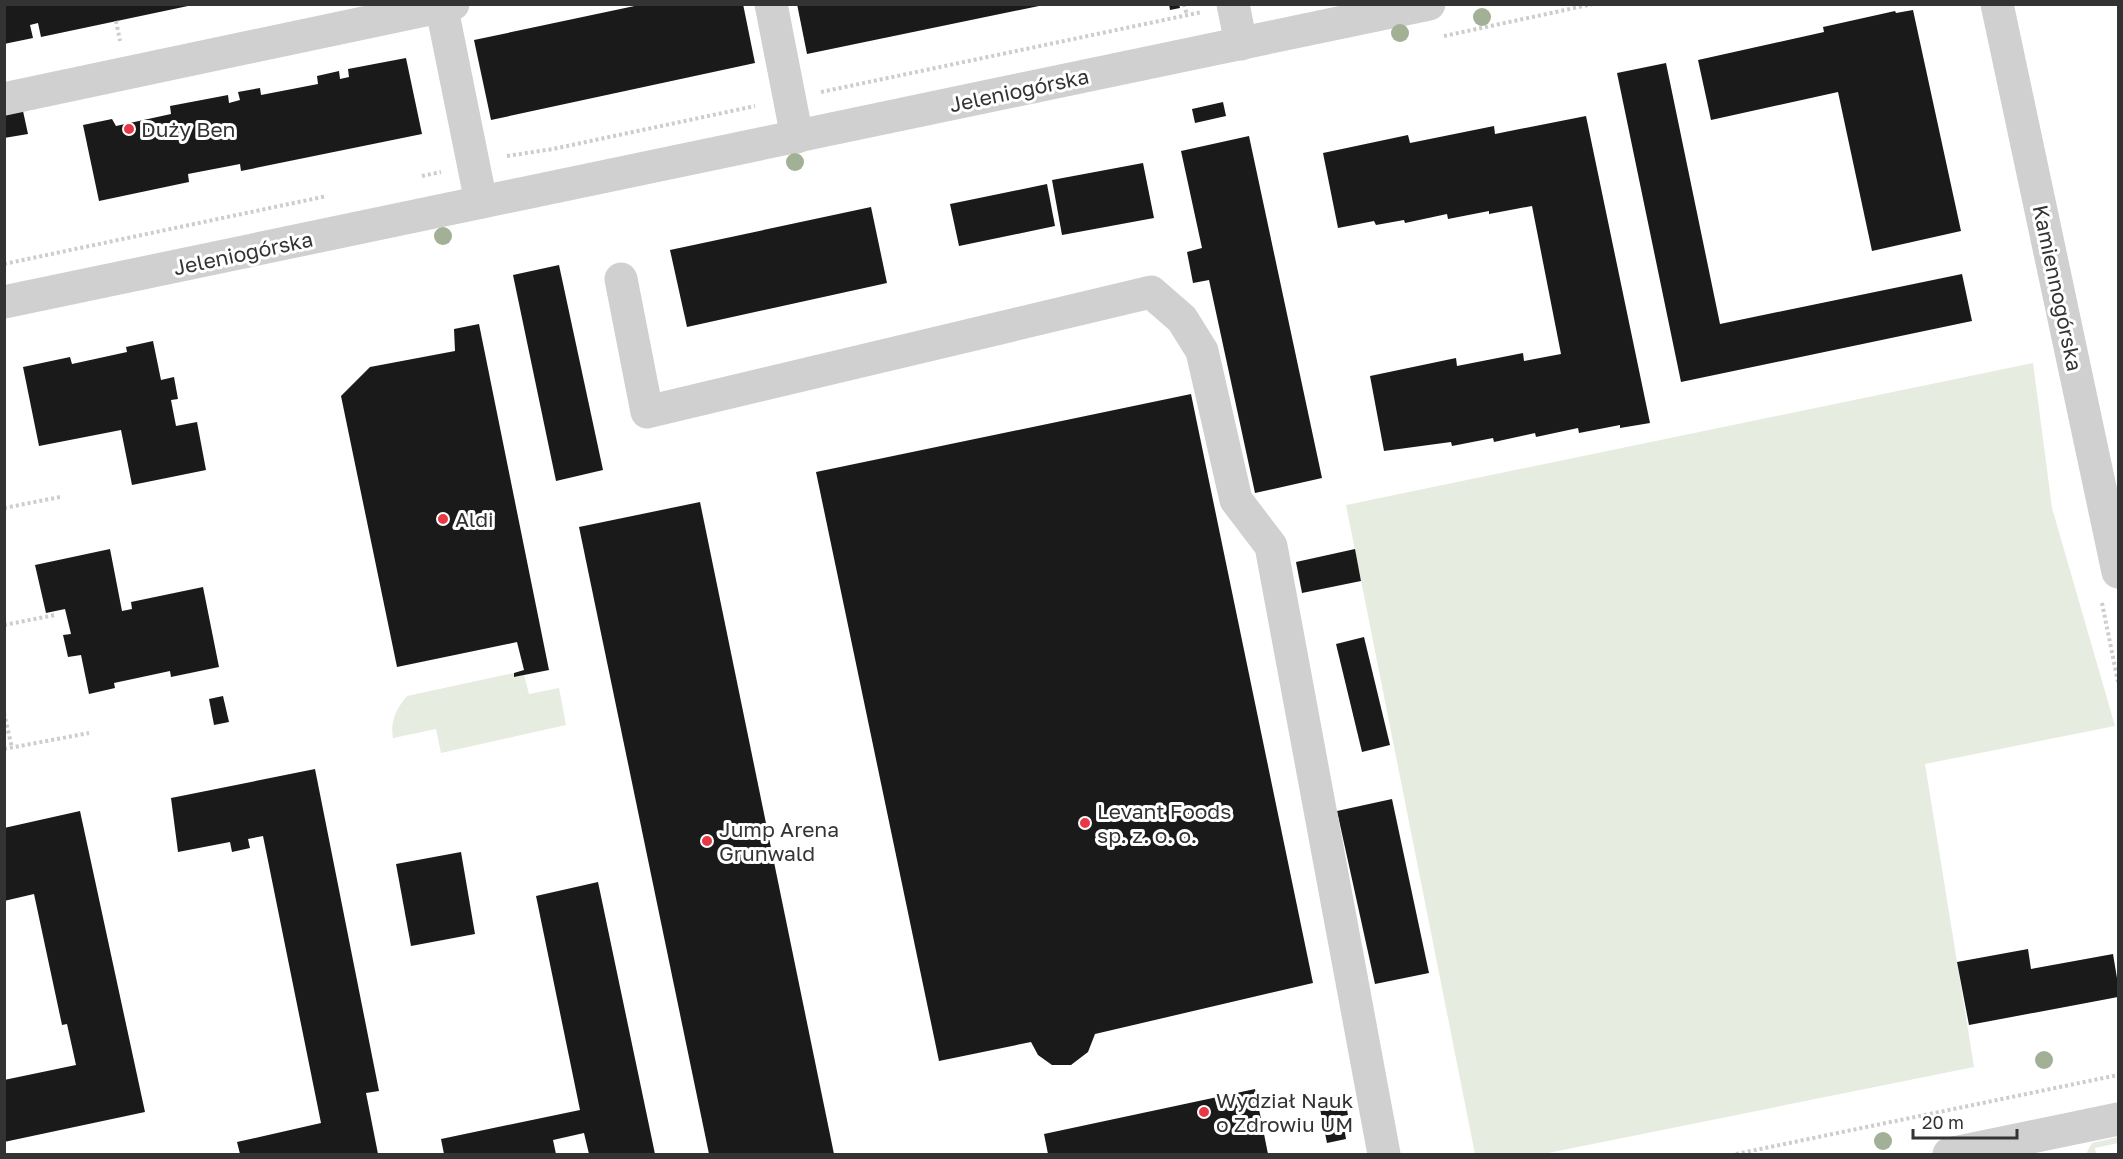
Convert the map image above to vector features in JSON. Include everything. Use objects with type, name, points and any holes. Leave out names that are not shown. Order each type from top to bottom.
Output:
[{"type":"street","points":[[771,4],[797,137]]},
{"type":"street","name":"Jeleniogórska","points":[[4,302],[1429,4]]},
{"type":"street","name":"Kamiennogórska","points":[[1997,4],[2118,572]]},
{"type":"street","points":[[4,99],[445,5],[481,202]]},
{"type":"street","points":[[1233,5],[1241,44]]},
{"type":"street","points":[[621,279],[647,411],[1151,292],[1182,319],[1202,351],[1236,500],[1271,546],[1384,1155]]},
{"type":"street","points":[[1949,1155],[2118,1119]]},
{"type":"path","points":[[1184,4],[1186,15]]},
{"type":"path","points":[[412,179],[474,164],[1233,5]]},
{"type":"path","points":[[116,21],[122,50]]},
{"type":"path","points":[[4,264],[333,195]]},
{"type":"path","points":[[4,508],[60,497]]},
{"type":"path","points":[[4,625],[55,615]]},
{"type":"path","points":[[4,713],[12,747]]},
{"type":"path","points":[[4,749],[89,733]]},
{"type":"path","points":[[1736,1155],[2118,1076]]},
{"type":"shaded area","points":[[2033,363],[2052,508],[2115,726],[1925,764],[1974,1067],[1543,1154],[1475,1154],[1346,505]]},
{"type":"shaded area","points":[[514,673],[515,677],[524,675],[529,694],[559,688],[566,725],[441,753],[436,729],[393,738],[392,727],[395,716],[407,696]]},
{"type":"shaded area","points":[[2118,1137],[2118,1143],[2095,1148],[2096,1154],[2086,1154],[2092,1143]]},
{"type":"building","points":[[4,4],[188,4],[188,6],[41,37],[38,23],[30,25],[33,38],[4,44]]},
{"type":"building","points":[[644,4],[743,4],[755,63],[491,120],[474,40]]},
{"type":"building","points":[[797,4],[1038,4],[1039,6],[807,54]]},
{"type":"building","points":[[1169,4],[1179,4],[1180,8],[1170,10]]},
{"type":"building","points":[[1913,10],[1961,231],[1872,251],[1838,92],[1711,120],[1698,60],[1824,32],[1823,27],[1895,11],[1896,13]]},
{"type":"building","points":[[406,58],[422,134],[241,171],[240,164],[188,174],[189,182],[99,201],[83,125],[112,119],[116,126],[171,114],[170,106],[228,95],[229,103],[240,100],[238,92],[260,88],[261,95],[318,84],[317,76],[339,71],[340,79],[349,77],[348,69]]},
{"type":"building","points":[[1666,63],[1720,324],[1962,274],[1972,321],[1681,382],[1617,73]]},
{"type":"building","points":[[1223,102],[1226,116],[1195,123],[1192,109]]},
{"type":"building","points":[[23,111],[28,134],[4,138],[4,114]]},
{"type":"building","points":[[1586,116],[1650,423],[1620,428],[1620,425],[1579,433],[1578,428],[1536,437],[1535,433],[1494,442],[1493,438],[1452,446],[1451,442],[1384,451],[1370,376],[1456,358],[1457,366],[1523,353],[1524,361],[1561,354],[1532,206],[1448,219],[1447,214],[1405,223],[1404,220],[1376,225],[1374,221],[1338,228],[1323,153],[1408,135],[1410,143],[1494,126],[1495,134]]},
{"type":"building","points":[[1249,136],[1322,478],[1255,493],[1209,280],[1193,283],[1187,252],[1202,248],[1181,151]]},
{"type":"building","points":[[1143,163],[1154,218],[1062,235],[1052,180]]},
{"type":"building","points":[[1047,184],[1055,226],[959,246],[950,204]]},
{"type":"building","points":[[871,207],[887,283],[687,327],[670,250]]},
{"type":"building","points":[[559,265],[603,470],[556,481],[513,275]]},
{"type":"building","name":"Aldi","points":[[479,324],[549,670],[514,677],[514,673],[524,670],[517,642],[397,667],[341,396],[370,367],[455,351],[454,329]]},
{"type":"building","points":[[153,341],[161,380],[174,377],[178,399],[171,400],[176,426],[197,422],[206,470],[132,485],[121,430],[39,446],[23,367],[70,357],[72,364],[127,352],[126,347]]},
{"type":"building","name":"Levant Foods sp. z. o. o.","points":[[1191,394],[1313,983],[1095,1034],[1088,1052],[1071,1065],[1052,1065],[1038,1055],[1031,1042],[939,1061],[816,472]]},
{"type":"building","name":"Jump Arena Grunwald","points":[[700,502],[834,1154],[709,1154],[579,527]]},
{"type":"building","points":[[110,549],[122,611],[132,609],[131,602],[203,587],[219,667],[171,677],[170,671],[114,683],[115,688],[89,694],[81,655],[68,657],[63,635],[71,634],[65,609],[46,613],[35,565]]},
{"type":"building","points":[[1355,549],[1361,581],[1302,593],[1296,562]]},
{"type":"building","points":[[1364,637],[1390,745],[1362,752],[1336,644]]},
{"type":"building","points":[[223,696],[229,722],[214,725],[209,699]]},
{"type":"building","points":[[315,769],[379,1091],[366,1093],[378,1154],[240,1154],[237,1142],[321,1123],[263,836],[248,839],[250,848],[232,852],[230,842],[178,852],[171,798]]},
{"type":"building","points":[[1392,799],[1429,973],[1375,984],[1337,811]]},
{"type":"building","points":[[80,811],[145,1112],[4,1142],[4,1080],[76,1065],[67,1024],[62,1025],[34,894],[4,901],[4,828]]},
{"type":"building","points":[[461,852],[475,934],[411,946],[396,864]]},
{"type":"building","points":[[598,882],[655,1154],[589,1154],[584,1133],[553,1140],[556,1154],[444,1154],[441,1139],[580,1110],[536,896]]},
{"type":"building","points":[[2028,949],[2031,969],[2113,954],[2118,997],[1969,1025],[1957,962]]},
{"type":"building","name":"Wydział Nauk o Zdrowiu UM","points":[[1255,1089],[1268,1154],[1048,1154],[1044,1134]]},
{"type":"building","points":[[1344,1094],[1348,1115],[1342,1116],[1346,1139],[1327,1143],[1318,1099]]},
{"type":"place","name":"Duży Ben","points":[[129,129]]},
{"type":"place","name":"Aldi","points":[[443,519]]},
{"type":"place","name":"Levant Foods sp. z. o. o.","points":[[1085,823]]},
{"type":"place","name":"Jump Arena Grunwald","points":[[707,841]]},
{"type":"place","name":"Wydział Nauk o Zdrowiu UM","points":[[1204,1112]]}]
